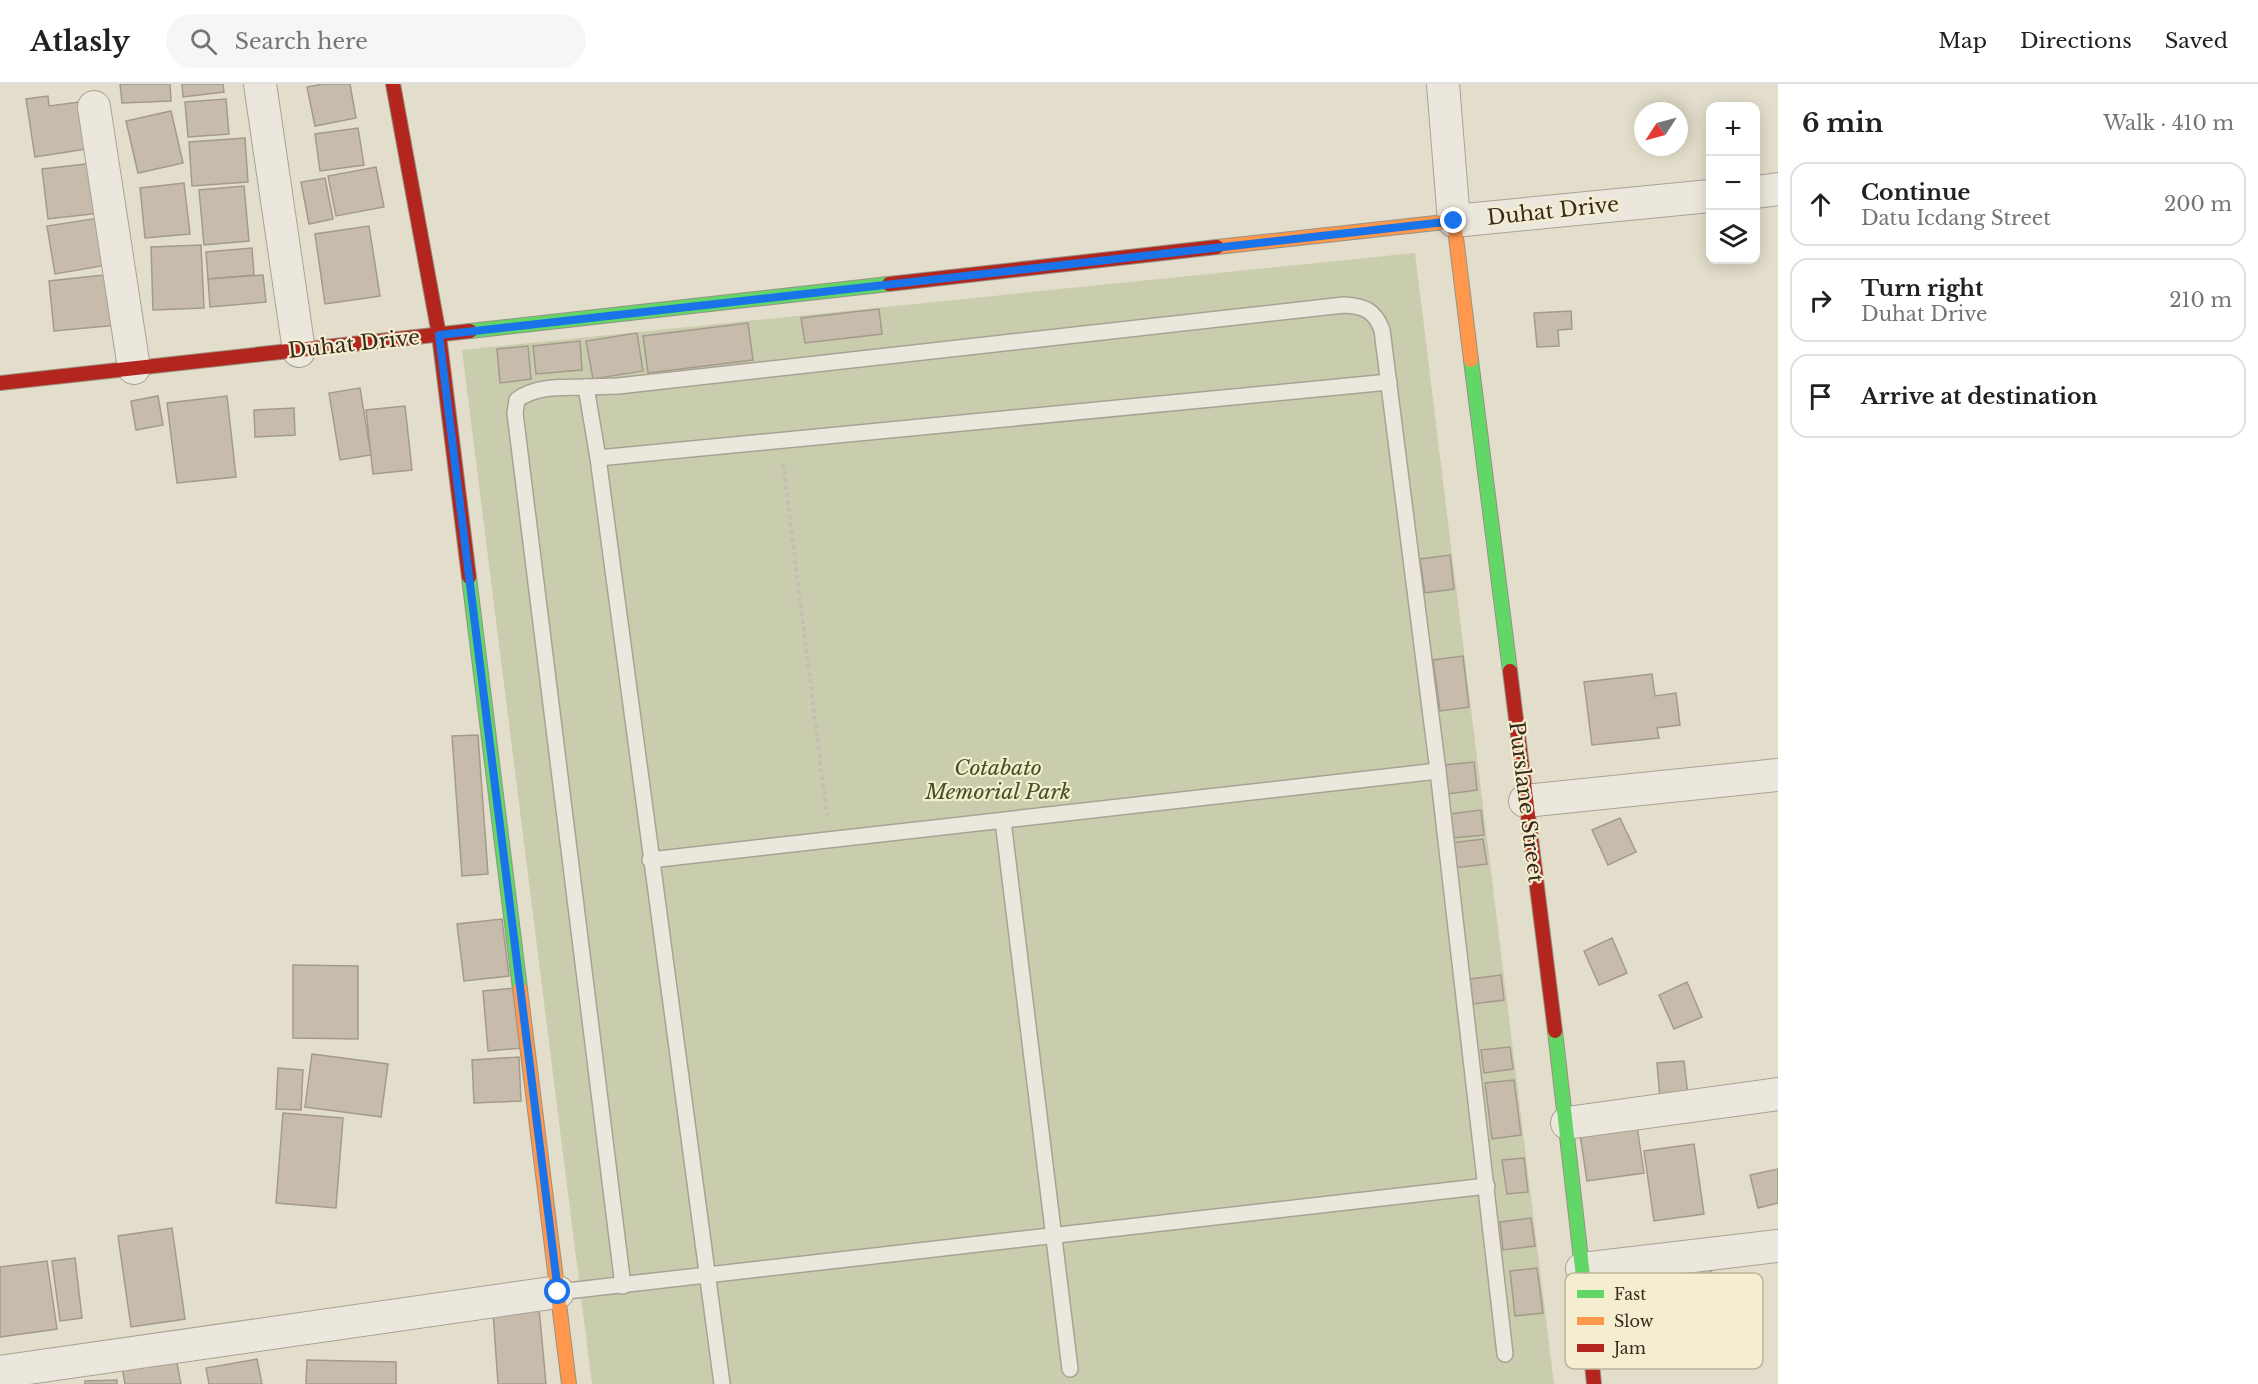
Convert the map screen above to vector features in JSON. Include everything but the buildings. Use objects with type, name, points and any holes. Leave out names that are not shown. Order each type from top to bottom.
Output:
[{"type":"street","points":[[260,84],[299,351]]},
{"type":"street","points":[[393,84],[439,335],[569,1384]]},
{"type":"street","points":[[1443,84],[1454,221]]},
{"type":"street","points":[[94,107],[134,368]]},
{"type":"street","points":[[1760,191],[1778,189]]},
{"type":"street","name":"Duhat Drive","points":[[0,383],[1454,221],[1706,196]]},
{"type":"street","name":"Purslane Street","points":[[1454,221],[1567,1123],[1582,1273]]},
{"type":"street","points":[[1525,801],[1778,774]]},
{"type":"street","points":[[1567,1123],[1778,1094]]},
{"type":"street","points":[[1582,1269],[1778,1246]]},
{"type":"street","points":[[0,1372],[558,1292]]},
{"type":"street","name":"Purslane Street","points":[[1592,1369],[1594,1384]]},
{"type":"lane","points":[[623,1286],[515,413],[518,399],[534,390],[618,386],[1344,305],[1365,307],[1378,320],[1382,330],[1438,771],[1505,1354]]},
{"type":"lane","points":[[598,458],[1389,382]]},
{"type":"lane","points":[[586,387],[598,458],[650,860],[722,1384]]},
{"type":"lane","points":[[650,860],[1438,771]]},
{"type":"lane","points":[[1003,821],[1070,1369]]},
{"type":"lane","points":[[558,1292],[709,1277],[1487,1186]]},
{"type":"path","points":[[780,439],[830,840]]},
{"type":"green space","name":"Cotabato Memorial Park","points":[[1415,253],[1554,1384],[592,1384],[462,350]]},
{"type":"traffic: fast","points":[[470,331],[889,284]]},
{"type":"traffic: fast","points":[[1471,360],[1510,671]]},
{"type":"traffic: fast","points":[[469,577],[520,989]]},
{"type":"traffic: fast","points":[[1555,1031],[1583,1273]]},
{"type":"traffic: slow","points":[[1217,247],[1454,221],[1471,360]]},
{"type":"traffic: slow","points":[[520,989],[569,1384]]},
{"type":"traffic: jam","points":[[393,84],[439,335],[469,577]]},
{"type":"traffic: jam","points":[[889,284],[1217,247]]},
{"type":"traffic: jam","points":[[0,383],[470,331]]},
{"type":"traffic: jam","points":[[1510,671],[1555,1031]]},
{"type":"traffic: jam","points":[[1592,1369],[1594,1384]]},
{"type":"route","points":[[558,1292],[439,335],[1454,221]]}]
